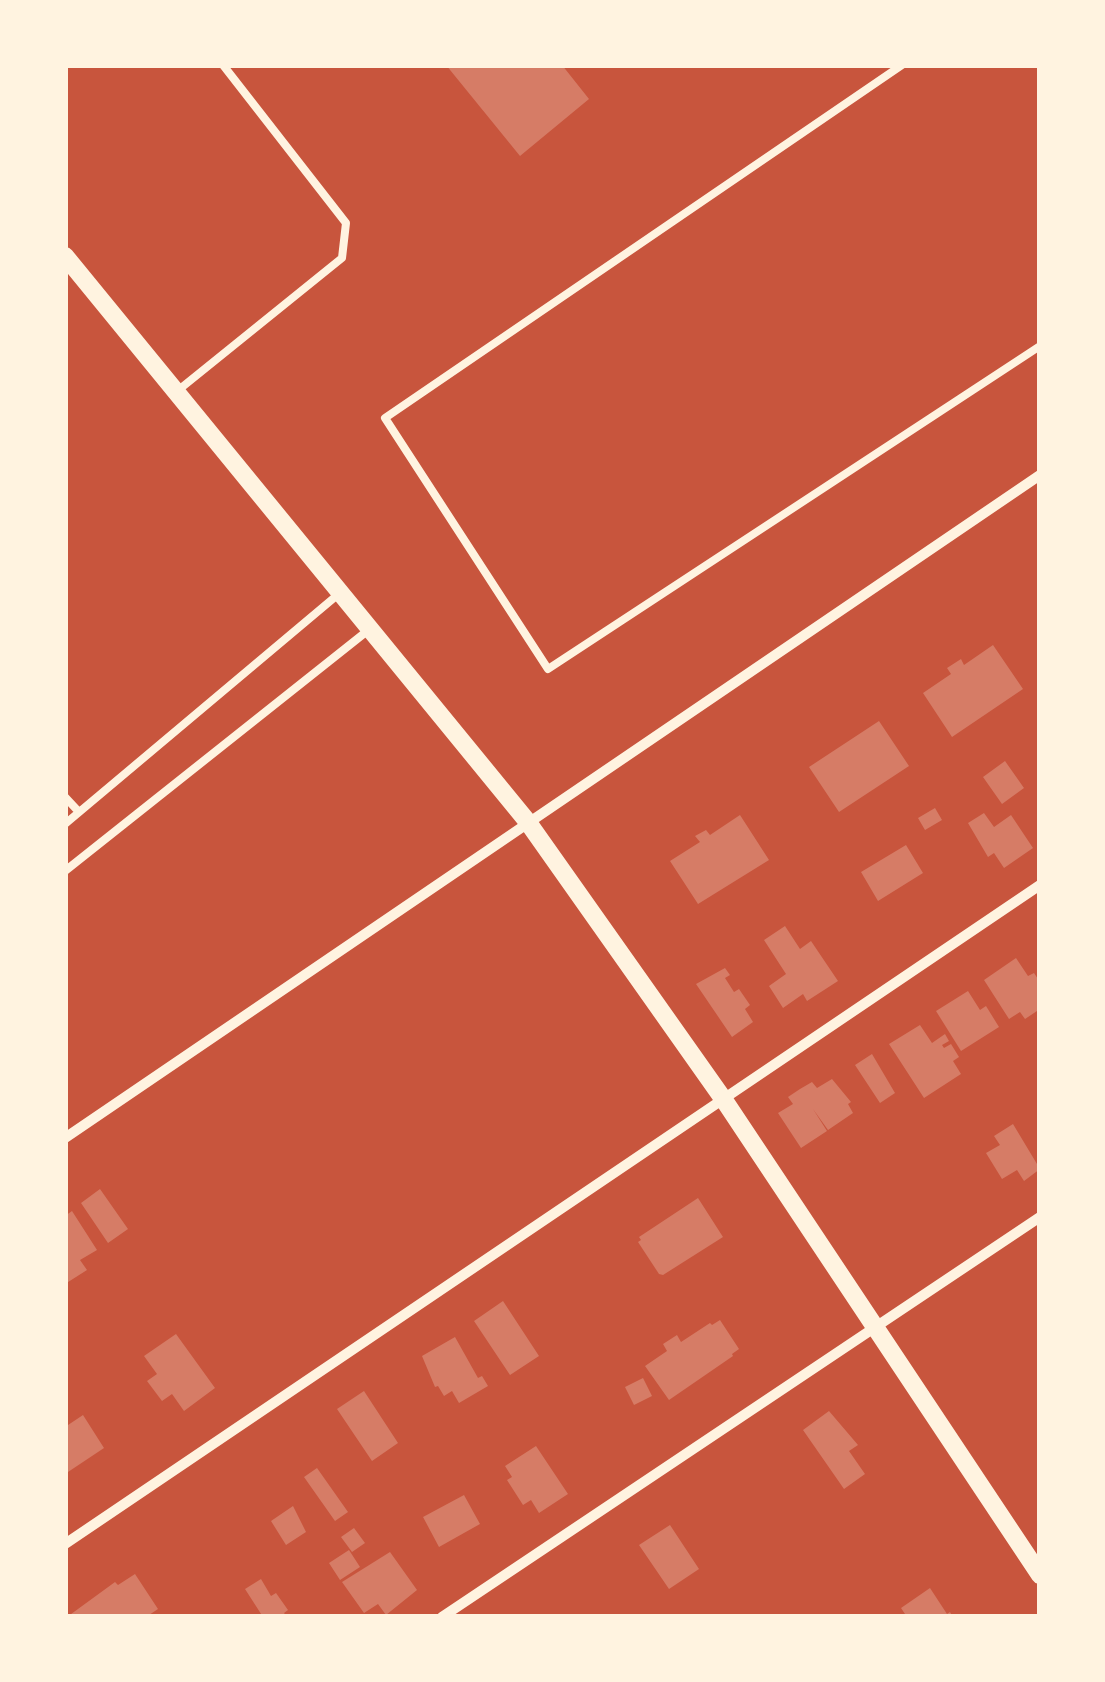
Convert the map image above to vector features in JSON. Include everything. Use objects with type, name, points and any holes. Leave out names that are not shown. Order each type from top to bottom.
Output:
[{"type":"street","points":[[65,256],[528,821],[724,1100],[1040,1574]]},
{"type":"street","points":[[65,1138],[1040,475]]},
{"type":"street","points":[[65,1544],[1040,885]]},
{"type":"street","points":[[442,1617],[1040,1217]]},
{"type":"lane","points":[[176,392],[342,258],[346,222],[223,65]]},
{"type":"lane","points":[[902,65],[385,418],[548,669],[1040,346]]},
{"type":"lane","points":[[65,824],[341,592]]},
{"type":"lane","points":[[65,871],[370,628]]},
{"type":"lane","points":[[65,797],[79,812]]},
{"type":"building","points":[[446,65],[562,65],[589,99],[520,156]]},
{"type":"building","points":[[993,645],[1023,689],[952,737],[923,693],[951,674],[947,668],[961,659],[964,665]]},
{"type":"building","points":[[879,721],[909,766],[839,812],[809,767]]},
{"type":"building","points":[[1005,761],[1024,788],[1002,804],[983,777]]},
{"type":"building","points":[[935,808],[942,820],[925,830],[918,818]]},
{"type":"building","points":[[984,813],[994,827],[1011,815],[1033,848],[1004,868],[994,853],[988,857],[968,823]]},
{"type":"building","points":[[740,815],[769,860],[698,904],[670,861],[700,842],[695,836],[706,830],[710,835]]},
{"type":"building","points":[[906,845],[923,873],[878,901],[861,872]]},
{"type":"building","points":[[785,926],[800,949],[811,941],[838,981],[807,1001],[803,994],[783,1008],[769,986],[786,974],[764,940]]},
{"type":"building","points":[[1016,958],[1028,976],[1034,973],[1040,982],[1040,1009],[1025,1019],[1020,1012],[1009,1019],[984,980]]},
{"type":"building","points":[[725,968],[730,975],[725,978],[734,992],[739,989],[750,1005],[745,1009],[753,1022],[732,1037],[696,984]]},
{"type":"building","points":[[968,991],[980,1010],[986,1006],[999,1027],[961,1051],[936,1011]]},
{"type":"building","points":[[920,1025],[932,1043],[945,1034],[949,1041],[942,1045],[944,1048],[951,1044],[959,1057],[953,1061],[961,1074],[924,1098],[889,1044]]},
{"type":"building","points":[[872,1054],[895,1093],[880,1103],[855,1065]]},
{"type":"building","points":[[832,1079],[851,1102],[848,1104],[853,1113],[828,1130],[813,1109],[827,1131],[801,1148],[778,1113],[793,1104],[788,1097],[800,1089],[812,1082],[817,1088]]},
{"type":"building","points":[[1013,1124],[1040,1169],[1024,1181],[1017,1170],[1002,1179],[986,1153],[1000,1145],[994,1136]]},
{"type":"building","points":[[100,1189],[128,1229],[108,1243],[81,1203]]},
{"type":"building","points":[[698,1198],[723,1237],[659,1274],[638,1242],[639,1237]]},
{"type":"building","points":[[72,1211],[97,1250],[80,1260],[87,1270],[65,1284],[65,1216]]},
{"type":"building","points":[[503,1301],[539,1356],[510,1375],[474,1321]]},
{"type":"building","points":[[720,1320],[739,1349],[669,1400],[645,1366],[667,1351],[663,1344],[677,1335],[681,1342]]},
{"type":"building","points":[[176,1334],[215,1388],[184,1411],[172,1394],[162,1401],[147,1381],[157,1374],[144,1356]]},
{"type":"building","points":[[455,1337],[478,1378],[482,1376],[488,1386],[459,1403],[452,1391],[444,1396],[435,1387],[422,1356]]},
{"type":"building","points":[[643,1378],[652,1396],[634,1405],[625,1387]]},
{"type":"building","points":[[364,1391],[398,1443],[372,1461],[337,1409]]},
{"type":"building","points":[[829,1411],[858,1445],[849,1451],[865,1474],[844,1489],[803,1430]]},
{"type":"building","points":[[83,1415],[104,1448],[65,1474],[65,1427]]},
{"type":"building","points":[[536,1446],[568,1494],[539,1513],[531,1500],[523,1505],[507,1480],[512,1477],[505,1466]]},
{"type":"building","points":[[317,1468],[348,1512],[335,1521],[304,1477]]},
{"type":"building","points":[[464,1495],[480,1524],[439,1547],[423,1517]]},
{"type":"building","points":[[293,1506],[306,1532],[286,1545],[271,1521]]},
{"type":"building","points":[[670,1525],[699,1569],[669,1589],[639,1545]]},
{"type":"building","points":[[354,1528],[365,1543],[352,1552],[341,1537]]},
{"type":"building","points":[[349,1550],[360,1567],[340,1580],[329,1563]]},
{"type":"building","points":[[390,1552],[417,1590],[386,1615],[378,1604],[364,1613],[342,1582]]},
{"type":"building","points":[[135,1574],[158,1609],[146,1617],[67,1617],[115,1582],[118,1585]]},
{"type":"building","points":[[261,1579],[271,1596],[276,1593],[288,1610],[284,1613],[287,1617],[263,1617],[245,1589]]},
{"type":"building","points":[[930,1588],[953,1617],[907,1617],[901,1608]]}]
